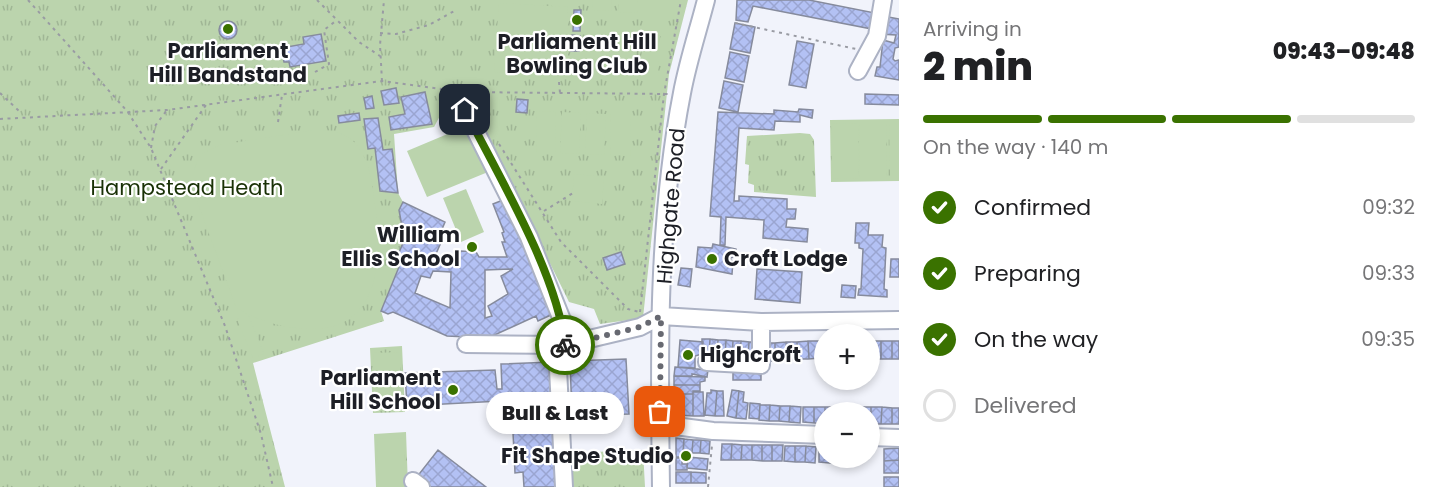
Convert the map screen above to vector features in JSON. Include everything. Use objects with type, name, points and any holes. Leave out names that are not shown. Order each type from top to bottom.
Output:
[{"type":"street","name":"Highgate Road","points":[[661,487],[661,316],[668,200],[682,93],[706,0]]},
{"type":"street","points":[[858,70],[877,36],[883,0]]},
{"type":"street","points":[[467,106],[529,237],[564,325],[564,345],[559,354],[558,369],[564,487]]},
{"type":"street","points":[[466,344],[564,345],[640,327],[661,316],[761,322],[899,320]]},
{"type":"street","points":[[706,362],[761,365],[761,322]]},
{"type":"street","points":[[660,424],[713,431],[814,435]]},
{"type":"street","points":[[880,437],[899,438]]},
{"type":"path","points":[[28,0],[127,111],[151,148],[225,326],[261,434],[273,487]]},
{"type":"path","points":[[318,0],[359,42],[380,56]]},
{"type":"path","points":[[382,81],[380,33],[384,0]]},
{"type":"path","points":[[640,313],[664,94],[681,0]]},
{"type":"path","points":[[380,33],[396,34],[429,25],[456,10]]},
{"type":"path","points":[[315,72],[329,64],[324,30],[337,20]]},
{"type":"path","points":[[735,23],[868,52]]},
{"type":"path","points":[[0,119],[167,110],[382,81],[464,92],[682,93]]},
{"type":"path","points":[[560,82],[560,93]]},
{"type":"path","points":[[464,92],[467,106]]},
{"type":"path","points":[[0,93],[19,111]]},
{"type":"path","points":[[278,122],[282,94]]},
{"type":"path","points":[[161,169],[206,105]]},
{"type":"path","points":[[151,148],[154,126],[167,110]]},
{"type":"path","points":[[496,139],[561,242],[584,267],[628,309],[661,316]]},
{"type":"path","points":[[544,212],[573,193]]},
{"type":"path","points":[[708,487],[713,431]]},
{"type":"green space","name":"Hampstead Heath","points":[[0,0],[688,0],[669,74],[643,318],[600,324],[594,309],[569,302],[489,139],[466,105],[441,114],[434,127],[394,134],[398,193],[403,202],[399,210],[403,231],[407,233],[401,262],[381,311],[384,321],[253,363],[285,487],[0,487]]},
{"type":"green space","points":[[593,0],[612,0],[611,11],[592,10]]},
{"type":"green space","points":[[619,0],[638,0],[637,13],[618,12]]},
{"type":"green space","points":[[643,0],[661,0],[661,13],[643,13]]},
{"type":"green space","points":[[499,3],[568,7],[566,77],[494,72]]},
{"type":"green space","points":[[592,32],[611,33],[608,75],[589,74]]},
{"type":"green space","points":[[617,34],[636,35],[634,76],[615,75]]},
{"type":"green space","points":[[642,35],[660,36],[658,76],[641,76]]},
{"type":"green space","points":[[537,111],[556,112],[555,152],[536,152]]},
{"type":"green space","points":[[562,112],[581,113],[579,154],[560,153]]},
{"type":"green space","points":[[587,113],[606,114],[604,155],[585,154]]},
{"type":"green space","points":[[611,114],[631,114],[630,156],[610,155]]},
{"type":"green space","points":[[899,119],[899,181],[831,182],[830,120]]},
{"type":"green space","points":[[858,123],[859,178],[832,179],[831,124]]},
{"type":"green space","points":[[859,123],[886,123],[887,178],[860,178]]},
{"type":"green space","points":[[889,123],[899,123],[899,178],[890,178]]},
{"type":"green space","points":[[469,125],[488,172],[427,197],[407,151]]},
{"type":"green space","points":[[314,130],[340,133],[359,147],[367,163],[373,188],[378,252],[369,294],[359,310],[344,322],[323,328],[296,328],[264,321],[236,307],[194,193],[194,171],[203,153],[220,145]]},
{"type":"green space","points":[[810,134],[814,140],[816,197],[754,192],[754,185],[748,183],[749,165],[745,164],[747,136]]},
{"type":"green space","points":[[574,174],[604,177],[602,204],[572,201]]},
{"type":"green space","points":[[466,189],[484,232],[461,242],[443,198]]},
{"type":"green space","points":[[248,314],[264,354],[253,358],[237,319]]},
{"type":"green space","points":[[402,346],[405,412],[373,413],[370,348]]},
{"type":"green space","points":[[400,352],[402,406],[375,407],[373,353]]},
{"type":"green space","points":[[406,432],[408,487],[376,487],[374,434]]},
{"type":"green space","points":[[404,438],[406,487],[379,487],[377,439]]},
{"type":"green space","points":[[643,450],[645,487],[571,487],[569,453]]},
{"type":"building","points":[[737,0],[809,0],[875,13],[872,29],[753,6],[748,22],[736,20]]},
{"type":"building","name":"Parliament Hill Bowling Club","points":[[574,10],[581,10],[580,31],[573,31]]},
{"type":"building","points":[[883,16],[899,19],[899,47],[895,48],[893,59],[899,60],[899,80],[875,76],[877,67],[880,67],[883,40],[894,43],[896,35],[880,34]]},
{"type":"building","name":"Parliament Hill Bandstand","points":[[228,21],[234,24],[237,30],[234,36],[228,39],[222,36],[219,30],[222,24]]},
{"type":"building","points":[[735,23],[755,27],[750,53],[730,49]]},
{"type":"building","points":[[321,34],[326,61],[290,67],[289,62],[284,62],[281,48],[304,44],[303,37]]},
{"type":"building","points":[[572,35],[580,36],[579,51],[571,51]]},
{"type":"building","points":[[797,41],[814,44],[806,88],[789,85]]},
{"type":"building","points":[[730,52],[749,56],[744,82],[725,78]]},
{"type":"building","points":[[724,81],[743,85],[738,112],[719,108]]},
{"type":"building","points":[[396,88],[399,103],[384,105],[381,91]]},
{"type":"building","points":[[425,92],[432,124],[391,130],[389,117],[405,114],[401,97]]},
{"type":"building","points":[[865,94],[899,95],[899,105],[865,104]]},
{"type":"building","points":[[372,96],[374,108],[366,109],[364,98]]},
{"type":"building","points":[[517,99],[528,100],[527,113],[516,112]]},
{"type":"building","points":[[482,103],[485,111],[479,114],[475,105]]},
{"type":"building","points":[[799,109],[813,110],[812,118],[800,115],[800,122],[775,121],[774,130],[739,128],[734,201],[739,201],[739,196],[787,199],[787,209],[796,209],[795,219],[787,219],[786,227],[808,229],[807,242],[763,238],[764,220],[726,217],[725,245],[720,245],[721,217],[710,216],[718,112],[774,114],[774,110],[798,112]]},
{"type":"building","points":[[359,113],[360,120],[339,123],[338,116]]},
{"type":"building","points":[[378,118],[383,150],[392,149],[398,193],[380,191],[375,148],[368,149],[364,119]]},
{"type":"building","points":[[508,198],[553,314],[538,321],[536,316],[488,338],[447,336],[393,312],[388,314],[381,311],[401,262],[396,260],[407,233],[403,232],[399,210],[403,202],[445,222],[439,236],[443,238],[435,256],[459,256],[461,251],[476,252],[479,257],[507,257],[502,242],[505,242],[502,233],[504,232],[493,204]],"holes":[[[513,269],[501,276],[508,294],[488,306],[492,316],[485,318],[485,270]],[[433,271],[451,272],[450,308],[415,293],[421,276],[430,278]]]},
{"type":"building","points":[[856,223],[869,223],[868,235],[883,235],[882,247],[886,248],[884,289],[887,290],[887,297],[858,295],[861,289],[863,249],[859,248],[859,243],[855,243]]},
{"type":"building","name":"Croft Lodge","points":[[713,244],[736,249],[736,256],[728,259],[733,261],[732,274],[696,267],[698,247],[712,248]]},
{"type":"building","points":[[621,252],[625,264],[607,270],[603,258]]},
{"type":"building","points":[[891,259],[899,259],[899,277],[890,277]]},
{"type":"building","points":[[681,268],[692,269],[690,287],[678,285]]},
{"type":"building","points":[[757,269],[802,272],[800,303],[755,299]]},
{"type":"building","points":[[842,285],[856,286],[855,298],[841,297]]},
{"type":"building","points":[[702,339],[710,339],[709,355],[702,354]]},
{"type":"building","points":[[710,339],[718,340],[717,355],[709,355]]},
{"type":"building","name":"Highcroft","points":[[680,340],[703,342],[702,354],[695,356],[695,368],[678,367]]},
{"type":"building","points":[[718,340],[726,340],[725,356],[717,355]]},
{"type":"building","points":[[726,340],[733,341],[732,356],[725,356]]},
{"type":"building","points":[[733,341],[741,341],[740,357],[732,356]]},
{"type":"building","points":[[741,341],[749,342],[748,357],[740,357]]},
{"type":"building","points":[[808,341],[814,341],[814,359],[809,359]]},
{"type":"building","points":[[808,341],[809,359],[798,359],[797,342]]},
{"type":"building","points":[[881,341],[892,341],[892,359],[881,359]]},
{"type":"building","points":[[892,341],[899,341],[899,359],[892,359]]},
{"type":"building","points":[[749,342],[756,342],[755,358],[748,357]]},
{"type":"building","points":[[786,342],[797,342],[798,359],[787,360]]},
{"type":"building","points":[[786,342],[787,360],[775,361],[775,343]]},
{"type":"building","points":[[763,343],[775,343],[775,361],[764,361]]},
{"type":"building","points":[[626,359],[629,414],[572,415],[570,361]]},
{"type":"building","points":[[552,362],[558,487],[524,487],[523,472],[515,473],[513,433],[521,432],[519,400],[407,406],[405,373],[495,370],[497,389],[502,389],[501,364]]},
{"type":"building","points":[[675,367],[708,370],[707,377],[692,374],[692,376],[674,376]]},
{"type":"building","points":[[733,370],[761,370],[761,380],[733,380]]},
{"type":"building","points":[[674,376],[705,377],[705,381],[700,382],[700,385],[674,385]]},
{"type":"building","points":[[674,385],[700,385],[700,391],[693,391],[693,394],[675,394]]},
{"type":"building","points":[[711,390],[717,391],[715,416],[705,415],[707,393],[711,393]]},
{"type":"building","points":[[732,390],[739,391],[736,418],[727,416]]},
{"type":"building","points":[[717,391],[723,391],[724,416],[715,416]]},
{"type":"building","points":[[739,391],[744,392],[743,402],[748,403],[746,419],[736,418]]},
{"type":"building","points":[[693,392],[703,392],[704,416],[693,416]]},
{"type":"building","points":[[675,394],[693,394],[693,416],[678,415],[675,412]]},
{"type":"building","points":[[750,403],[760,404],[759,419],[749,418]]},
{"type":"building","points":[[760,405],[770,405],[769,421],[759,420]]},
{"type":"building","points":[[770,405],[780,406],[779,421],[769,421]]},
{"type":"building","points":[[780,406],[790,406],[789,422],[779,421]]},
{"type":"building","points":[[790,406],[801,407],[800,423],[789,422]]},
{"type":"building","points":[[803,407],[814,407],[814,423],[803,422]]},
{"type":"building","points":[[880,407],[882,407],[881,424]]},
{"type":"building","points":[[882,407],[892,408],[892,424],[881,424]]},
{"type":"building","points":[[892,408],[899,408],[899,424],[892,424]]},
{"type":"building","points":[[676,438],[684,439],[683,457],[676,457]]},
{"type":"building","points":[[684,439],[693,440],[692,453],[683,452]]},
{"type":"building","points":[[693,440],[701,440],[700,453],[692,453]]},
{"type":"building","points":[[701,440],[710,441],[709,454],[700,453]]},
{"type":"building","points":[[722,444],[732,444],[731,460],[721,460]]},
{"type":"building","points":[[732,444],[742,445],[741,460],[731,460]]},
{"type":"building","points":[[742,445],[752,445],[752,460],[741,460]]},
{"type":"building","points":[[752,445],[762,445],[762,461],[752,460]]},
{"type":"building","points":[[762,445],[772,445],[772,461],[762,461]]},
{"type":"building","points":[[772,445],[783,445],[782,461],[772,461]]},
{"type":"building","points":[[785,446],[795,446],[795,462],[784,461]]},
{"type":"building","points":[[795,446],[806,446],[805,462],[795,462]]},
{"type":"building","points":[[806,446],[814,447],[814,463],[805,462]]},
{"type":"building","points":[[899,448],[899,460],[884,461],[884,449]]},
{"type":"building","points":[[438,450],[486,487],[428,487],[416,478]]},
{"type":"building","points":[[688,457],[708,459],[707,470],[687,468]]},
{"type":"building","points":[[676,458],[682,458],[682,464],[687,464],[687,470],[676,470]]},
{"type":"building","points":[[899,460],[899,473],[884,473],[884,461]]},
{"type":"building","points":[[676,472],[691,472],[691,483],[676,483]]},
{"type":"building","points":[[691,472],[706,473],[706,483],[691,483]]},
{"type":"building","points":[[884,477],[899,477],[899,487],[884,487]]},
{"type":"way so far","points":[[565,345],[640,327],[661,316],[660,412]]},
{"type":"place","name":"Parliament Hill Bowling Club","points":[[577,20]]},
{"type":"place","name":"Parliament Hill Bandstand","points":[[228,29]]},
{"type":"place","name":"William Ellis School","points":[[472,247]]},
{"type":"place","name":"Croft Lodge","points":[[712,259]]},
{"type":"place","name":"Highcroft","points":[[688,355]]},
{"type":"place","name":"Parliament Hill School","points":[[453,390]]},
{"type":"place","name":"Bull & Last","points":[[660,412]]},
{"type":"place","name":"Fit Shape Studio","points":[[686,456]]},
{"type":"route","points":[[465,110],[529,237],[564,325],[565,345]]}]
